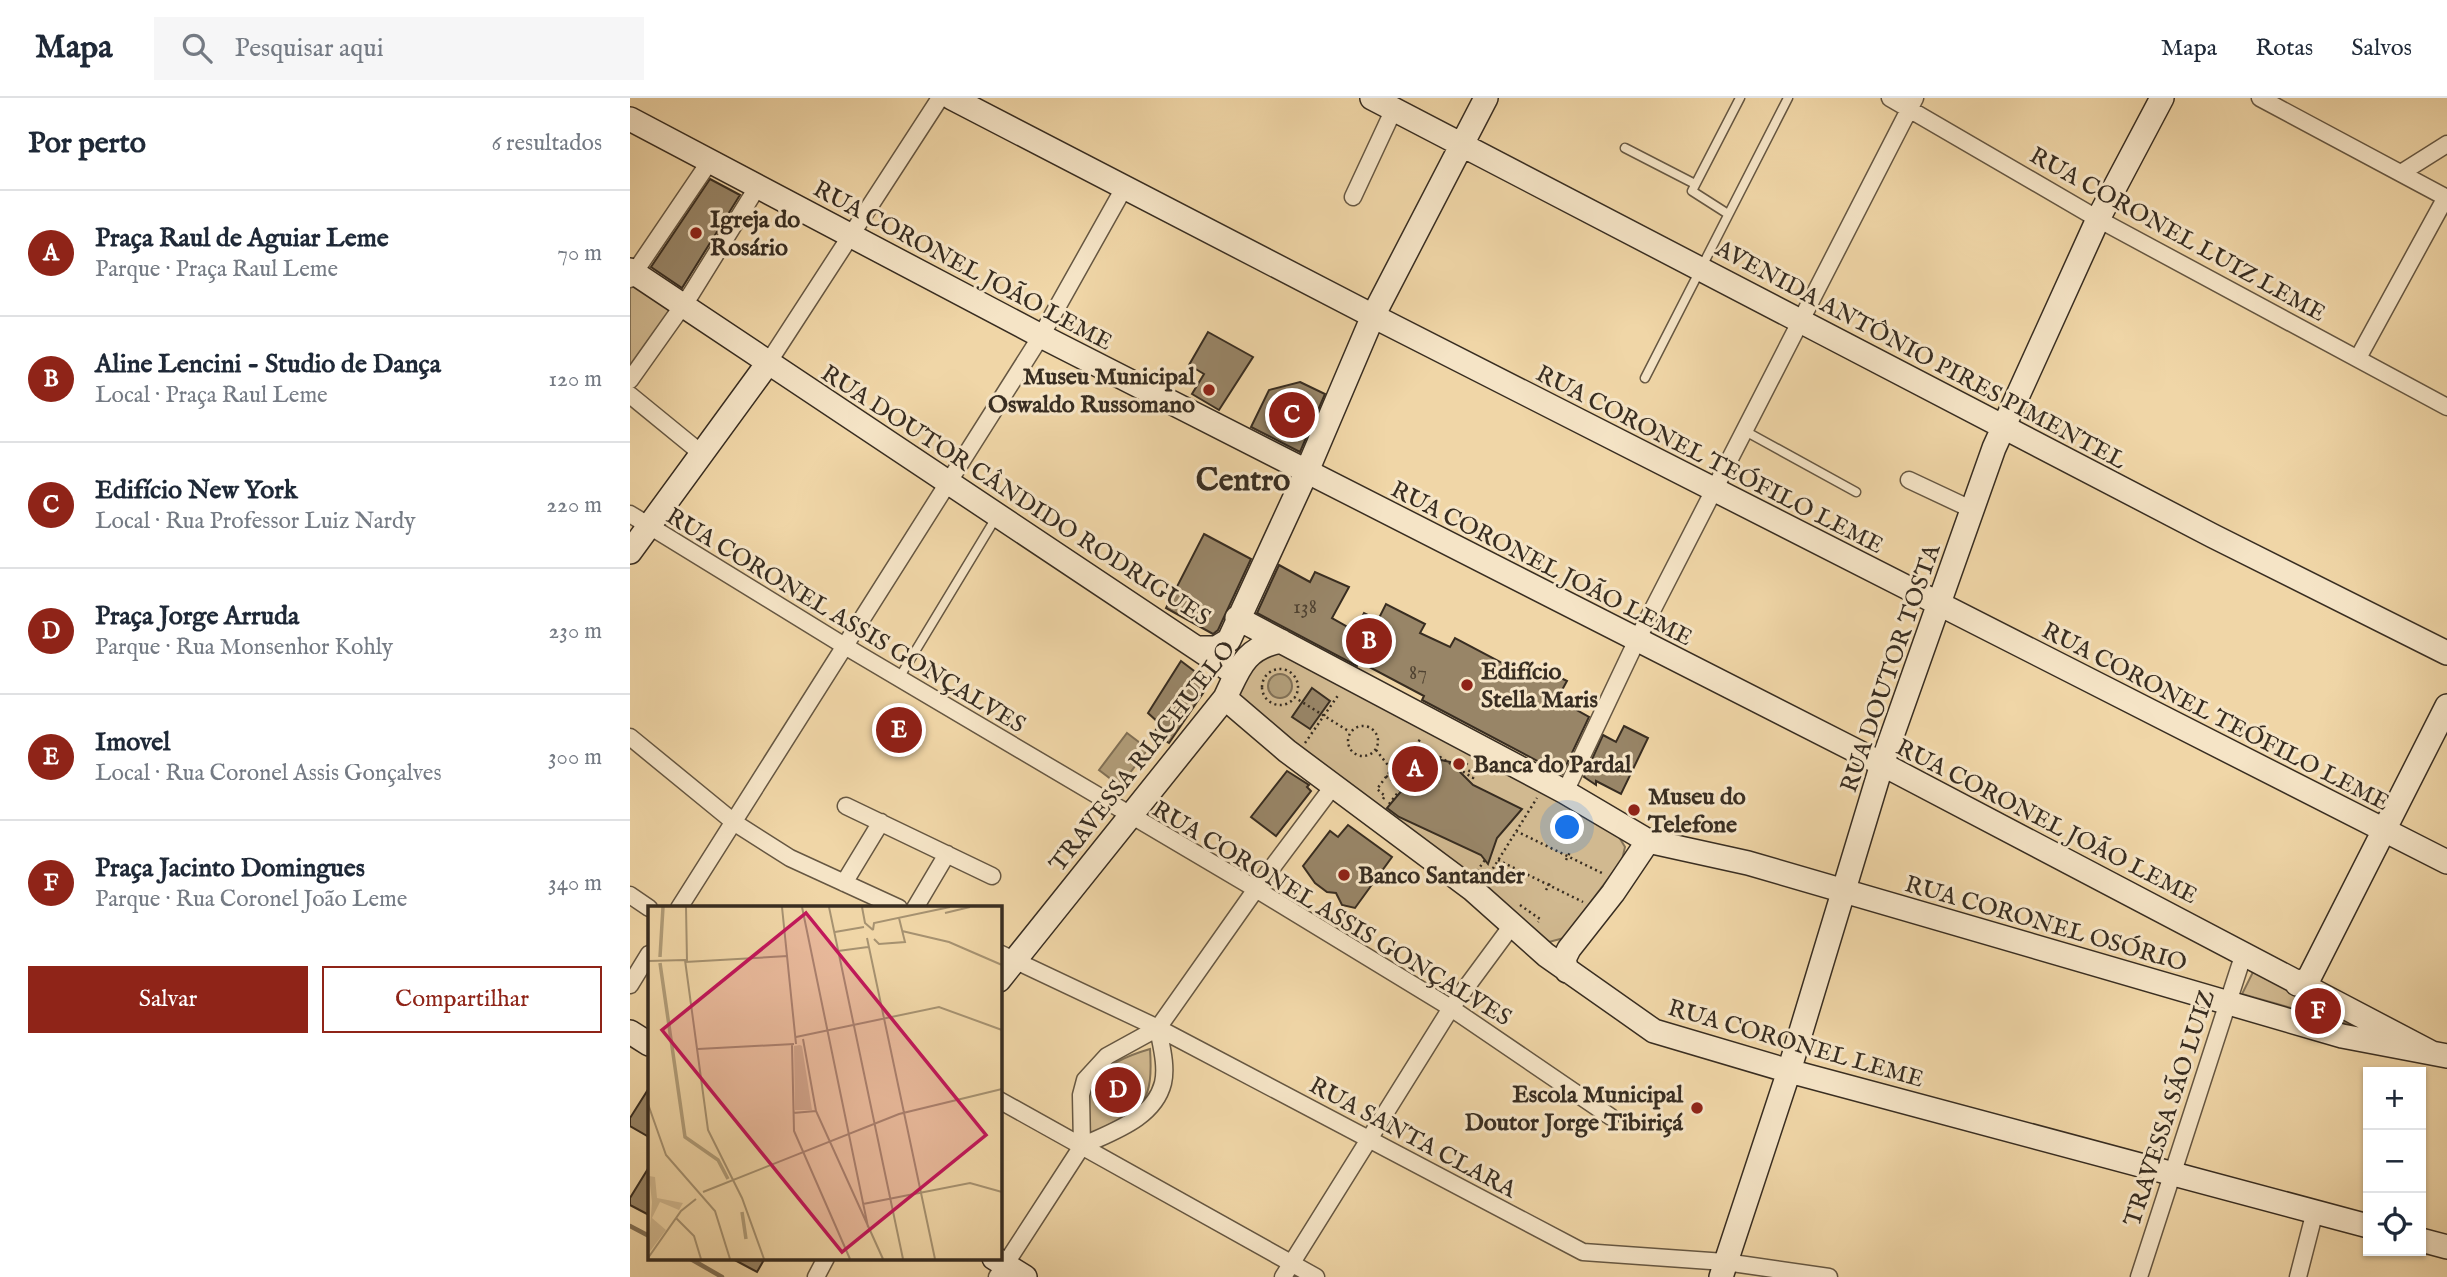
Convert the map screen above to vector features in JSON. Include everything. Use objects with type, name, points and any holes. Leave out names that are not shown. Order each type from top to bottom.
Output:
[{"type":"street","points":[[630,552],[639,520],[701,453],[768,363],[940,98]]},
{"type":"street","name":"RUA CORONEL TEÓFILO LEME","points":[[952,98],[1714,491],[2447,862]]},
{"type":"street","name":"AVENIDA ANTÔNIO PIRES PIMENTEL","points":[[1372,98],[2447,653]]},
{"type":"street","points":[[1201,648],[1226,644],[1307,471],[1373,316],[1486,98]]},
{"type":"street","name":"RUA CORONEL LUIZ LEME","points":[[1890,98],[1912,104],[2098,219],[2447,407]]},
{"type":"street","name":"RUA DOUTOR TOSTA","points":[[1723,1269],[1789,1071],[1882,764],[2003,426],[2098,219],[2162,98]]},
{"type":"street","points":[[2260,98],[2446,197],[2358,358]]},
{"type":"street","points":[[1565,792],[1636,642],[1912,104]]},
{"type":"street","points":[[1353,197],[1394,109]]},
{"type":"street","name":"RUA CORONEL JOÃO LEME","points":[[630,119],[1041,336],[1636,642],[1882,764],[2307,985],[2360,1029],[2438,1054]]},
{"type":"street","points":[[2401,173],[2447,144]]},
{"type":"street","points":[[631,274],[710,161]]},
{"type":"street","points":[[630,380],[683,305],[758,186]]},
{"type":"street","points":[[680,906],[1041,336],[1124,188]]},
{"type":"street","name":"RUA DOUTOR CÂNDIDO RODRIGUES","points":[[631,274],[683,305],[947,483],[1201,648],[1234,673]]},
{"type":"street","points":[[630,395],[701,453]]},
{"type":"street","points":[[1909,480],[1973,510]]},
{"type":"street","name":"RUA CORONEL ASSIS GONÇALVES","points":[[639,520],[1451,1008],[1611,1117]]},
{"type":"street","name":"RUA CORONEL OSÓRIO","points":[[1237,618],[1565,792],[1648,841],[1748,863],[2227,1002],[2360,1029]]},
{"type":"street","name":"TRAVESSA RIACHUELO","points":[[1001,974],[1007,957],[1129,816],[1225,698],[1234,673],[1255,651],[1282,641]]},
{"type":"street","points":[[1225,698],[1287,751],[1334,785],[1525,915],[1546,955],[1568,960],[1648,841]]},
{"type":"street","points":[[2307,985],[2447,706]]},
{"type":"street","points":[[630,737],[735,822],[790,858],[895,906]]},
{"type":"street","points":[[1082,1146],[1081,1095],[1085,1080],[1107,1056],[1158,1028],[1256,889],[1334,785]]},
{"type":"street","points":[[846,806],[992,876]]},
{"type":"street","points":[[844,883],[881,822]]},
{"type":"street","points":[[916,906],[947,854]]},
{"type":"street","points":[[630,895],[648,907]]},
{"type":"street","points":[[1288,1270],[1451,1008],[1525,915]]},
{"type":"street","name":"TRAVESSA SÃO LUIZ","points":[[2139,1277],[2244,953]]},
{"type":"street","points":[[630,985],[648,956]]},
{"type":"street","name":"RUA SANTA CLARA","points":[[1007,957],[1158,1028],[1583,1252],[1723,1269],[1829,1277]]},
{"type":"street","name":"RUA CORONEL LEME","points":[[1568,960],[1654,1031],[1789,1071],[2363,1225]]},
{"type":"street","points":[[1025,1277],[999,1266],[1082,1146],[1136,1120],[1163,1084],[1164,1063],[1158,1028]]},
{"type":"street","points":[[630,1032],[648,1043]]},
{"type":"street","points":[[1001,1101],[1082,1146],[1288,1270],[1316,1277]]},
{"type":"street","points":[[2298,1277],[2315,1211]]},
{"type":"street","points":[[2426,1241],[2447,1247]]},
{"type":"street","points":[[816,1277],[825,1260]]},
{"type":"lane","points":[[1728,214],[1693,194],[1695,184],[1740,98]]},
{"type":"lane","points":[[1645,378],[1788,98]]},
{"type":"lane","points":[[1625,148],[1695,184]]},
{"type":"lane","points":[[1745,431],[1856,492]]},
{"type":"lane","points":[[899,678],[997,516]]},
{"type":"path","points":[[1280,668],[1290,672],[1297,681],[1294,697],[1284,704],[1267,699],[1261,688],[1265,676],[1280,668]]},
{"type":"path","points":[[1301,749],[1326,718],[1345,684]]},
{"type":"path","points":[[1294,697],[1350,732]]},
{"type":"path","points":[[1364,725],[1374,730],[1378,739],[1376,750],[1368,756],[1354,754],[1348,746],[1350,732],[1364,725]]},
{"type":"path","points":[[1380,804],[1385,796],[1377,789],[1405,751],[1410,754],[1424,733]]},
{"type":"path","points":[[1376,750],[1391,769]]},
{"type":"path","points":[[1384,810],[1420,764],[1440,757],[1473,778],[1475,774],[1464,768],[1470,759]]},
{"type":"path","points":[[1395,764],[1412,777]]},
{"type":"path","points":[[1386,776],[1403,788]]},
{"type":"path","points":[[1481,886],[1537,798]]},
{"type":"path","points":[[1516,831],[1604,874]]},
{"type":"path","points":[[1567,858],[1570,852]]},
{"type":"path","points":[[1498,860],[1585,903]]},
{"type":"shaded area","points":[[638,276],[678,307],[630,373],[630,288]]},
{"type":"shaded area","points":[[1280,651],[1540,789],[1619,837],[1625,847],[1622,860],[1564,938],[1549,942],[1239,700],[1237,687],[1256,659]]},
{"type":"shaded area","points":[[1280,674],[1289,677],[1292,686],[1289,695],[1280,698],[1271,695],[1268,686],[1271,677]]},
{"type":"shaded area","points":[[1127,733],[1148,749],[1120,786],[1099,770]]},
{"type":"shaded area","points":[[2254,970],[2365,1029],[2242,994]]},
{"type":"shaded area","points":[[1150,1049],[1149,1084],[1140,1105],[1091,1136],[1085,1102],[1096,1078],[1119,1061]]},
{"type":"building","name":"Igreja do Rosário","points":[[710,179],[740,195],[682,288],[651,267]]},
{"type":"building","points":[[1208,332],[1253,357],[1219,410],[1192,394],[1204,374],[1189,365]]},
{"type":"building","points":[[1300,382],[1325,394],[1300,452],[1251,427],[1269,390]]},
{"type":"building","points":[[1204,534],[1251,559],[1218,630],[1213,634],[1166,608]]},
{"type":"building","points":[[1279,565],[1310,582],[1315,572],[1349,587],[1332,618],[1355,631],[1364,613],[1378,620],[1386,604],[1425,624],[1420,633],[1450,647],[1455,638],[1536,681],[1543,669],[1567,681],[1557,699],[1589,717],[1562,774],[1422,700],[1424,696],[1360,662],[1357,666],[1257,613]]},
{"type":"building","points":[[1181,661],[1210,683],[1169,743],[1153,734],[1160,724],[1148,713]]},
{"type":"building","points":[[1312,688],[1330,701],[1310,729],[1292,717]]},
{"type":"building","points":[[1624,726],[1648,738],[1621,794],[1596,781],[1596,785],[1584,777],[1603,735],[1616,742]]},
{"type":"building","points":[[1441,760],[1464,765],[1460,772],[1473,785],[1522,809],[1497,838],[1488,864],[1481,855],[1399,817],[1387,808],[1425,763]]},
{"type":"building","points":[[1287,771],[1309,785],[1307,787],[1311,791],[1276,836],[1251,817]]},
{"type":"building","name":"Banco Santander","points":[[1348,825],[1392,857],[1355,908],[1342,905],[1336,893],[1327,892],[1315,883],[1303,866],[1330,831],[1338,837]]},
{"type":"building","points":[[648,1090],[648,1136],[630,1126],[630,1118]]},
{"type":"building","points":[[648,1169],[648,1214],[630,1205],[630,1198]]},
{"type":"building","points":[[735,1260],[764,1260],[757,1272]]},
{"type":"waterway","points":[[630,1226],[648,1235]]},
{"type":"waterway","points":[[692,1260],[722,1277]]},
{"type":"place","name":"Igreja do Rosário","points":[[696,233]]},
{"type":"place","name":"Museu Municipal Oswaldo Russomano","points":[[1209,390]]},
{"type":"place","name":"Edifício New York","points":[[1292,415]]},
{"type":"place","name":"Aline Lencini - Studio de Dança","points":[[1369,641]]},
{"type":"place","name":"Edifício Stella Maris","points":[[1467,685]]},
{"type":"place","name":"Imovel","points":[[899,730]]},
{"type":"place","name":"Banca do Pardal","points":[[1459,764]]},
{"type":"place","name":"Praça Raul de Aguiar Leme","points":[[1415,769]]},
{"type":"place","name":"Museu do Telefone","points":[[1634,810]]},
{"type":"place","name":"Banco Santander","points":[[1344,875]]},
{"type":"place","name":"Praça Jacinto Domingues","points":[[2318,1011]]},
{"type":"place","name":"Praça Jorge Arruda","points":[[1118,1090]]},
{"type":"place","name":"Escola Municipal Doutor Jorge Tibiriçá","points":[[1697,1108]]},
{"type":"district","name":"Centro","points":[[1243,479]]}]
